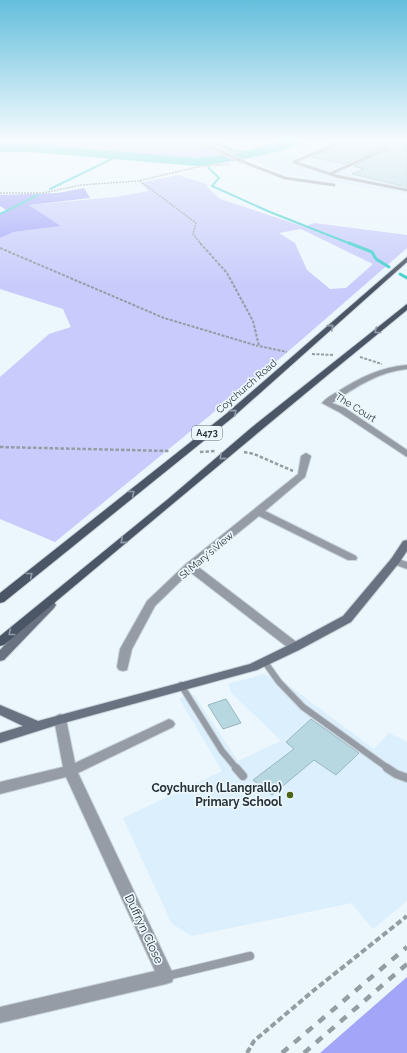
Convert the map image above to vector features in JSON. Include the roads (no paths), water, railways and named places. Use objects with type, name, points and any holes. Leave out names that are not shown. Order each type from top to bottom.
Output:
[{"type":"main road","name":"Coychurch Road","points":[[0,599],[229,416],[407,259]]},
{"type":"main road","name":"A473","points":[[0,642],[407,306]]},
{"type":"street","name":"The Court","points":[[407,367],[390,368],[359,382],[326,403],[342,410],[407,454]]},
{"type":"street","name":"St Mary's View","points":[[124,668],[126,649],[151,604],[190,566],[302,475],[306,456]]},
{"type":"street","points":[[258,512],[352,558]]},
{"type":"street","points":[[1,737],[60,719],[253,667],[295,647],[347,619],[395,561],[407,544]]},
{"type":"street","points":[[395,561],[407,566]]},
{"type":"street","points":[[190,566],[295,647]]},
{"type":"street","points":[[0,657],[61,593]]},
{"type":"street","points":[[0,710],[36,726]]},
{"type":"street","name":"Duffryn Close","points":[[0,1015],[166,976],[70,771],[60,719]]},
{"type":"street","points":[[0,788],[70,771],[169,724]]},
{"type":"lane","points":[[264,661],[279,682],[303,707],[396,774],[407,778]]},
{"type":"lane","points":[[181,686],[222,751],[243,776]]},
{"type":"lane","points":[[166,976],[250,956]]},
{"type":"waterway","points":[[219,189],[270,212],[351,244]]},
{"type":"waterway","points":[[0,214],[38,195]]},
{"type":"waterway","points":[[349,243],[372,252],[376,259],[389,267]]},
{"type":"waterway","points":[[400,274],[407,278]]},
{"type":"railway","points":[[282,1053],[407,947]]},
{"type":"railway","points":[[304,1053],[407,964]]},
{"type":"place","name":"Coychurch (Llangrallo) Primary School","points":[[290,795]]}]
